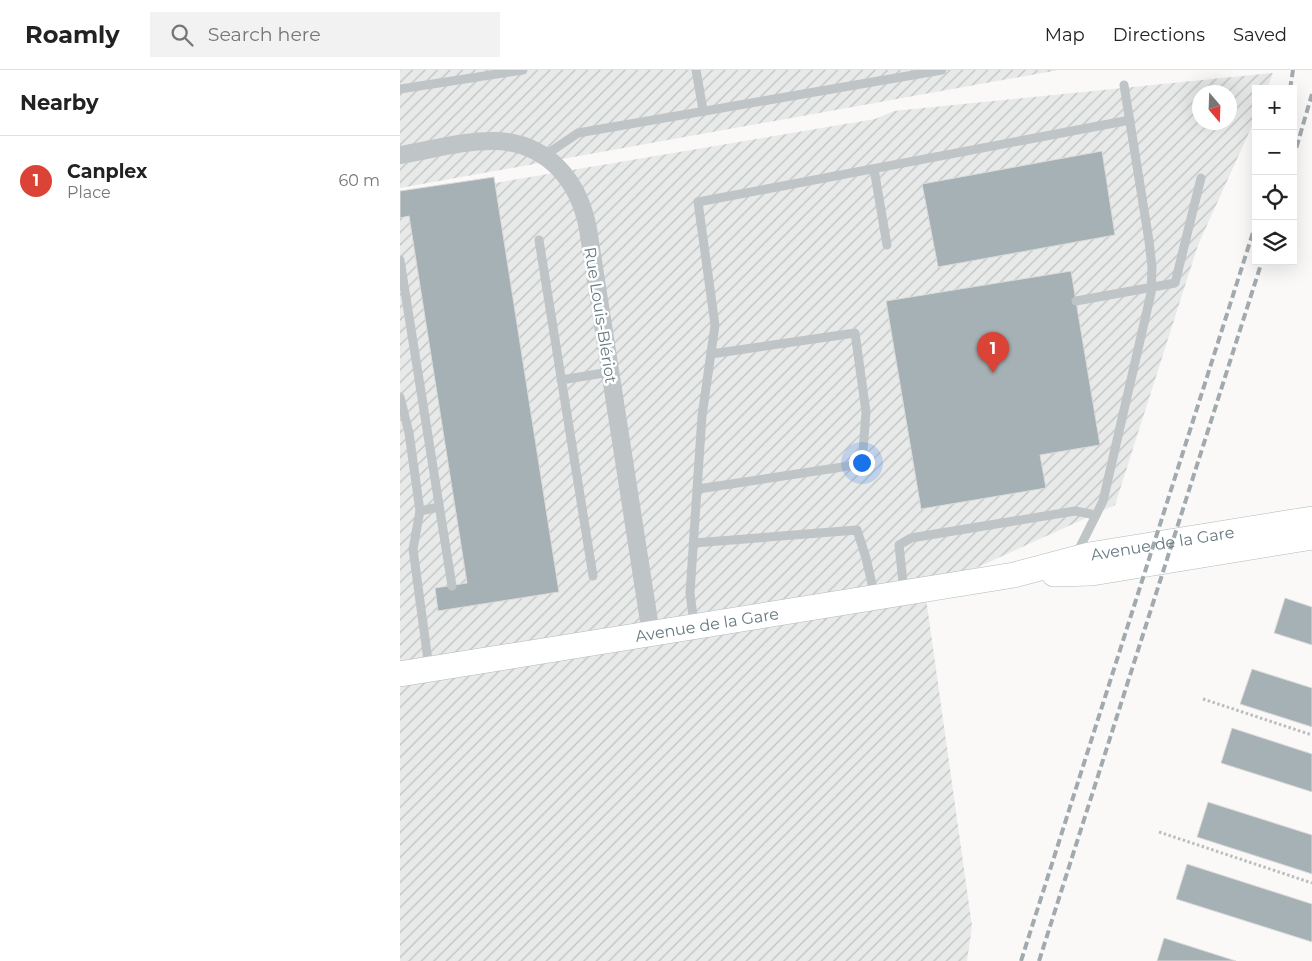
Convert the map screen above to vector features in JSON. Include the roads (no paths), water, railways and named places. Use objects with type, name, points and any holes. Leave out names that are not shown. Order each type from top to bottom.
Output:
[{"type":"street","name":"Rue Louis-Blériot","points":[[400,155],[496,141],[516,144],[544,156],[566,176],[577,193],[584,212],[651,634]]},
{"type":"street","name":"Avenue de la Gare","points":[[1078,566],[1312,519]]},
{"type":"street","name":"Avenue de la Gare","points":[[400,674],[1014,575],[1312,537]]},
{"type":"lane","points":[[400,89],[523,70]]},
{"type":"lane","points":[[696,70],[703,110]]},
{"type":"lane","points":[[544,156],[578,133],[942,70]]},
{"type":"lane","points":[[1078,566],[1079,546],[1103,502],[1147,315],[1151,287],[1150,247],[1124,84]]},
{"type":"lane","points":[[695,626],[690,593],[702,416],[715,325],[698,202],[1130,120]]},
{"type":"lane","points":[[874,169],[887,245]]},
{"type":"lane","points":[[1076,300],[1175,283],[1200,178]]},
{"type":"lane","points":[[539,240],[593,576]]},
{"type":"lane","points":[[400,260],[452,586]]},
{"type":"lane","points":[[698,489],[862,464],[866,412],[855,333],[711,354]]},
{"type":"lane","points":[[561,380],[610,372]]},
{"type":"lane","points":[[400,397],[409,433],[420,511],[413,549],[430,670]]},
{"type":"lane","points":[[420,511],[439,507]]},
{"type":"lane","points":[[904,593],[899,545],[912,538],[1075,511],[1096,515]]},
{"type":"lane","points":[[694,543],[856,530],[866,558],[875,597]]},
{"type":"railway","points":[[1291,85],[1293,70]]},
{"type":"railway","points":[[1297,145],[1312,94]]},
{"type":"railway","points":[[1021,961],[1252,236]]},
{"type":"railway","points":[[1039,961],[1261,265]]},
{"type":"place","name":"Canplex","points":[[993,373]]}]
